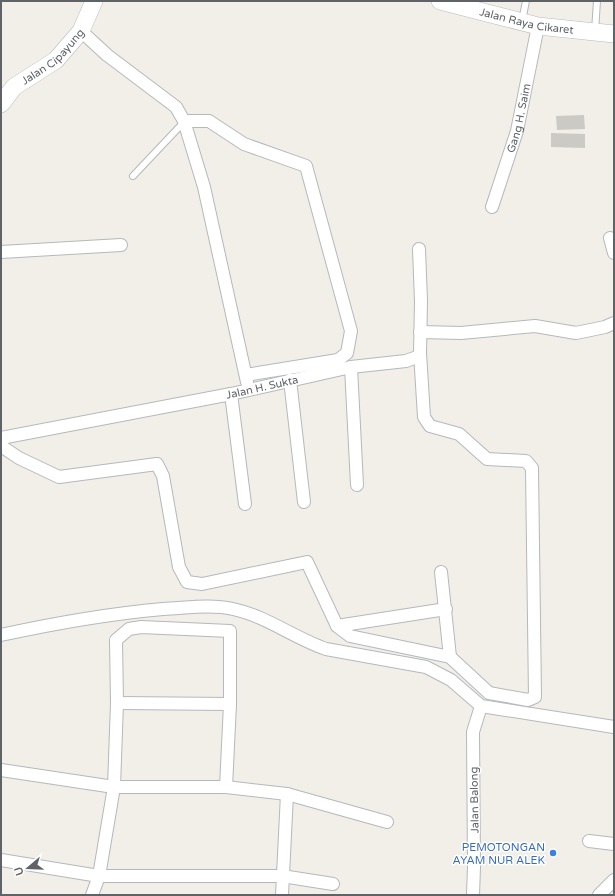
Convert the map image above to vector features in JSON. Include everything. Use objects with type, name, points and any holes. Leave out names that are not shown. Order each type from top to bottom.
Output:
[{"type":"main road","name":"Jalan Cipayung","points":[[1,104],[11,87],[56,60],[81,31],[94,1]]},
{"type":"main road","name":"Jalan Raya Cikaret","points":[[440,1],[530,25],[614,34]]},
{"type":"street","name":"Gang H. Saim","points":[[492,207],[517,131],[530,25]]},
{"type":"street","points":[[81,31],[107,55],[176,107],[184,121],[204,187],[249,389]]},
{"type":"street","points":[[184,121],[209,120],[244,144],[306,166],[350,331],[347,353],[338,360],[246,375]]},
{"type":"street","points":[[610,238],[614,254]]},
{"type":"street","points":[[1,252],[121,245]]},
{"type":"street","points":[[1,446],[19,458],[59,477],[157,464],[163,476],[180,567],[187,582],[202,584],[307,562],[338,626],[350,636],[450,657],[489,693],[528,700],[535,697],[532,468],[526,461],[487,459],[460,434],[430,426],[426,422],[424,417],[420,353],[421,301],[419,249]]},
{"type":"street","points":[[420,332],[462,333],[535,326],[576,333],[605,327],[614,323]]},
{"type":"street","name":"Jalan H. Sukta","points":[[1,438],[230,394],[351,368],[406,361],[416,357],[420,353]]},
{"type":"street","points":[[351,368],[357,485]]},
{"type":"street","points":[[290,380],[304,502]]},
{"type":"street","points":[[230,394],[245,504]]},
{"type":"street","points":[[441,572],[450,657]]},
{"type":"street","points":[[1,636],[63,621],[109,614],[216,606],[253,616],[311,644],[326,649],[426,667],[451,680],[481,706],[614,727]]},
{"type":"street","points":[[338,626],[446,609]]},
{"type":"street","points":[[92,895],[99,876],[114,787],[117,703],[116,640],[129,629],[141,627],[230,631],[230,704],[226,787]]},
{"type":"street","points":[[117,703],[230,704]]},
{"type":"street","name":"Jalan Balong","points":[[473,895],[473,732],[481,706]]},
{"type":"street","points":[[1,770],[114,787],[226,787],[287,794],[387,822]]},
{"type":"street","points":[[282,895],[287,794]]},
{"type":"street","points":[[589,841],[614,844]]},
{"type":"street","points":[[1,860],[99,876],[282,876],[333,884]]},
{"type":"street","points":[[599,895],[614,880]]},
{"type":"lane","points":[[526,1],[530,25]]},
{"type":"lane","points":[[595,32],[597,1]]},
{"type":"lane","points":[[133,176],[184,121]]},
{"type":"building","points":[[584,115],[585,129],[557,130],[556,116]]},
{"type":"building","points":[[551,133],[585,134],[585,148],[551,147]]},
{"type":"place","name":"PEMOTONGAN AYAM NUR ALEK","points":[[553,853]]}]
